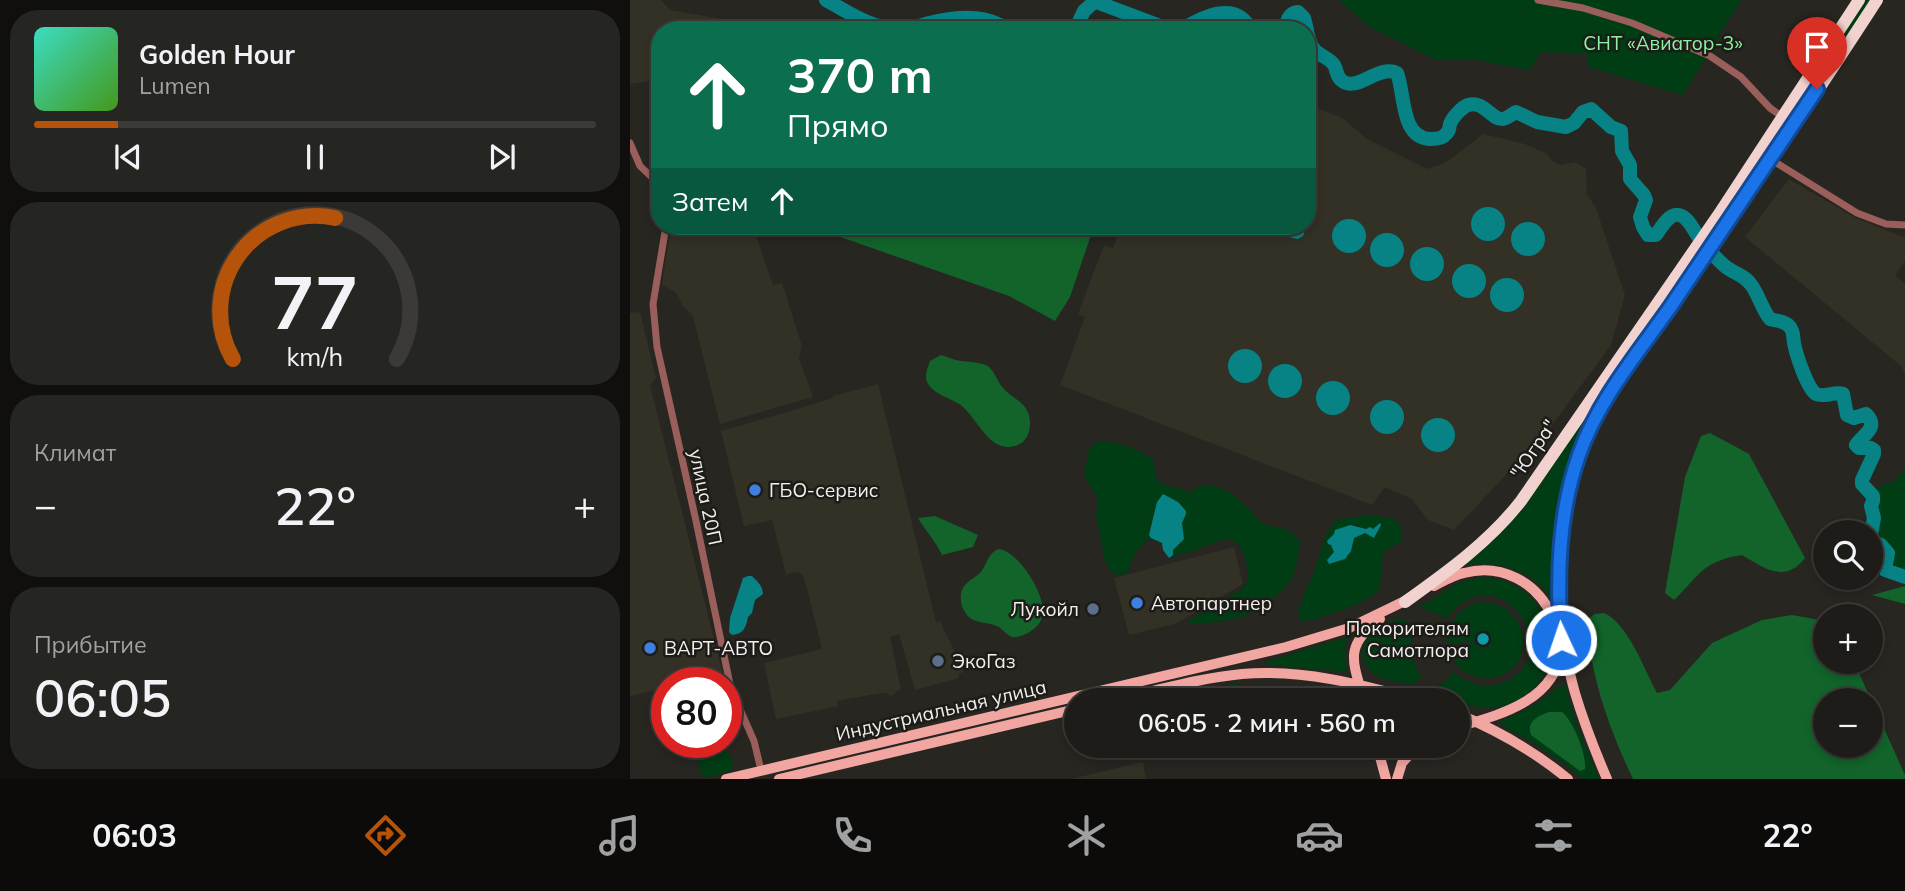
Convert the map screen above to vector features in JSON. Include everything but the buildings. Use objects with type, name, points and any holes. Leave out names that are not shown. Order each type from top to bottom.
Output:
[{"type":"highway","points":[[1724,218],[1783,117],[1859,0]]},
{"type":"highway","points":[[1691,266],[1770,159],[1877,0]]},
{"type":"highway","name":"\"Югра\"","points":[[1405,601],[1478,547],[1514,511],[1691,266]]},
{"type":"highway","name":"\"Югра\"","points":[[1561,640],[1559,581],[1563,525],[1578,456],[1600,409],[1691,266]]},
{"type":"main road","points":[[1360,688],[1353,655],[1359,636],[1405,601],[1460,574],[1495,571],[1513,576],[1542,598],[1551,614],[1585,725],[1607,779]]},
{"type":"main road","name":"Индустриальная улица","points":[[726,779],[1286,648],[1339,631],[1405,601]]},
{"type":"main road","points":[[1470,724],[1514,708],[1541,691],[1557,666],[1561,640]]},
{"type":"main road","points":[[1168,688],[1251,674],[1302,675],[1374,688]]},
{"type":"main road","name":"Индустриальная улица","points":[[779,779],[1064,712]]},
{"type":"main road","points":[[1470,719],[1533,754],[1568,779]]},
{"type":"main road","points":[[1380,758],[1386,779]]},
{"type":"main road","points":[[1396,779],[1406,758]]},
{"type":"street","points":[[1538,0],[1583,8],[1620,19],[1702,52],[1722,62],[1741,77],[1770,108],[1783,117]]},
{"type":"street","points":[[630,143],[640,166],[651,177]]},
{"type":"street","points":[[1770,159],[1857,213],[1886,224],[1905,225]]},
{"type":"street","name":"улица 20П","points":[[664,235],[653,304],[657,346],[731,689],[754,741],[761,770]]},
{"type":"shaded area","points":[[630,0],[661,0],[670,10],[735,21],[651,21],[651,80],[630,84]]},
{"type":"shaded area","points":[[1316,108],[1342,118],[1367,139],[1427,169],[1445,163],[1483,134],[1525,144],[1547,154],[1552,161],[1560,165],[1576,162],[1586,169],[1587,194],[1596,208],[1625,295],[1611,345],[1549,429],[1454,530],[1428,520],[1412,499],[1385,487],[1372,505],[1060,385],[1085,317],[1078,314],[1104,245],[1113,248],[1118,235],[1316,235]]},
{"type":"shaded area","points":[[1789,179],[1854,217],[1905,238],[1905,261],[1895,276],[1905,283],[1905,375],[1901,366],[1745,237]]},
{"type":"shaded area","points":[[670,235],[756,235],[773,285],[782,283],[802,346],[799,359],[813,397],[720,424],[693,316],[676,293],[662,285]]},
{"type":"shaded area","points":[[640,312],[656,378],[650,385],[721,667],[651,667],[651,691],[630,696],[630,313]]},
{"type":"shaded area","points":[[878,384],[936,622],[940,621],[964,672],[958,674],[959,678],[915,690],[899,634],[890,637],[901,690],[891,696],[881,693],[837,701],[838,706],[776,719],[764,663],[822,649],[804,577],[799,572],[786,574],[772,520],[744,526],[721,431]]},
{"type":"shaded area","points":[[1234,547],[1243,584],[1175,624],[1129,635],[1114,578]]},
{"type":"shaded area","points":[[1143,762],[1146,779],[1071,779]]},
{"type":"green space","name":"СНТ «Авиатор-3»","points":[[1339,0],[1741,0],[1683,95],[1588,67],[1587,54],[1541,52],[1529,70],[1477,60],[1436,60],[1368,26]]},
{"type":"green space","points":[[1864,0],[1871,0],[1802,103],[1799,101]]},
{"type":"green space","points":[[1796,105],[1799,107],[1727,217],[1724,215]]},
{"type":"green space","points":[[835,235],[1091,235],[1070,297],[1055,321],[1009,296]]},
{"type":"green space","points":[[1688,267],[1691,268],[1585,426],[1554,606],[1539,585],[1518,571],[1494,565],[1468,565],[1467,563],[1492,542],[1524,507]]},
{"type":"green space","points":[[941,355],[990,368],[1003,388],[1027,411],[1030,429],[1021,444],[1006,447],[998,445],[962,406],[930,386],[926,377],[928,366],[930,361]]},
{"type":"green space","points":[[1710,433],[1749,454],[1805,558],[1797,566],[1782,572],[1766,569],[1742,555],[1726,559],[1705,568],[1674,600],[1665,593],[1685,477],[1701,436]]},
{"type":"green space","points":[[1110,441],[1152,458],[1161,483],[1189,493],[1197,486],[1221,488],[1240,501],[1264,524],[1295,535],[1299,541],[1299,550],[1294,574],[1288,583],[1265,605],[1247,615],[1223,621],[1190,624],[1191,619],[1242,589],[1248,579],[1246,560],[1240,546],[1228,539],[1171,557],[1173,550],[1184,539],[1182,523],[1186,514],[1178,502],[1166,496],[1155,509],[1149,532],[1154,540],[1147,538],[1126,573],[1114,574],[1105,560],[1096,516],[1098,499],[1084,475],[1089,448],[1098,442]]},
{"type":"green space","points":[[1905,472],[1905,572],[1890,569],[1889,550],[1883,543],[1883,520],[1878,520],[1875,508],[1878,505],[1874,488],[1895,481]]},
{"type":"green space","points":[[1367,515],[1392,518],[1401,528],[1401,542],[1383,554],[1380,586],[1373,595],[1338,612],[1301,621],[1298,613],[1326,535],[1334,522]],"holes":[[[1379,523],[1375,538],[1365,533],[1354,538],[1351,551],[1345,559],[1329,564],[1328,560],[1335,552],[1331,545],[1331,536],[1343,528],[1351,526],[1373,529]]]},
{"type":"green space","points":[[935,516],[978,535],[973,547],[942,555],[918,518]]},
{"type":"green space","points":[[999,549],[1007,552],[1022,565],[1035,585],[1042,604],[1043,612],[1038,625],[1018,637],[1010,636],[995,625],[972,619],[962,605],[964,586],[983,570],[990,556]]},
{"type":"green space","points":[[1482,577],[1505,581],[1524,591],[1539,607],[1548,625],[1551,645],[1548,665],[1538,683],[1516,701],[1493,708],[1471,706],[1470,688],[1437,688],[1454,672],[1471,683],[1484,686],[1504,682],[1523,668],[1531,650],[1529,631],[1519,614],[1504,601],[1486,595],[1466,600],[1447,618],[1420,607],[1460,582]]},
{"type":"green space","points":[[1905,586],[1905,604],[1872,595]]},
{"type":"green space","points":[[1476,603],[1493,603],[1502,607],[1515,618],[1522,630],[1520,658],[1512,669],[1501,675],[1476,677],[1464,671],[1454,662],[1448,648],[1475,642],[1485,648],[1491,643],[1490,635],[1483,632],[1477,634],[1475,640],[1447,645],[1454,619]]},
{"type":"green space","points":[[1604,613],[1613,618],[1635,648],[1657,693],[1670,690],[1712,643],[1762,620],[1792,615],[1813,619],[1813,674],[1859,674],[1866,688],[1813,688],[1813,758],[1883,758],[1883,726],[1905,779],[1633,779],[1598,688],[1588,642],[1589,618]]},
{"type":"green space","points":[[1400,618],[1414,625],[1411,652],[1422,677],[1413,684],[1376,675],[1371,672],[1363,658],[1362,650],[1368,637]]},
{"type":"green space","points":[[1347,637],[1347,672],[1269,665],[1264,662]]},
{"type":"green space","points":[[1238,683],[1242,688],[1209,688]]},
{"type":"green space","points":[[1560,685],[1566,687],[1575,720],[1599,779],[1583,779],[1532,742],[1501,725],[1502,720],[1533,706]]},
{"type":"green space","points":[[1549,712],[1562,712],[1571,722],[1582,747],[1585,769],[1580,771],[1531,735],[1532,723],[1537,717]]},
{"type":"green space","points":[[699,758],[731,758],[733,762],[731,771],[706,778],[699,766]]},
{"type":"water","points":[[1488,207],[1500,212],[1505,224],[1500,236],[1488,241],[1476,236],[1471,224],[1476,212]]},
{"type":"water","points":[[1349,219],[1361,224],[1366,236],[1361,248],[1349,253],[1337,248],[1332,236],[1337,224]]},
{"type":"water","points":[[1528,222],[1540,227],[1545,239],[1540,251],[1528,256],[1516,251],[1511,239],[1516,227]]},
{"type":"water","points":[[1387,233],[1399,238],[1404,250],[1399,262],[1387,267],[1375,262],[1370,250],[1375,238]]},
{"type":"water","points":[[1290,235],[1303,235],[1298,239]]},
{"type":"water","points":[[1427,247],[1439,252],[1444,264],[1439,276],[1427,281],[1415,276],[1410,264],[1415,252]]},
{"type":"water","points":[[1469,264],[1481,269],[1486,281],[1481,293],[1469,298],[1457,293],[1452,281],[1457,269]]},
{"type":"water","points":[[1507,278],[1519,283],[1524,295],[1519,307],[1507,312],[1495,307],[1490,295],[1495,283]]},
{"type":"water","points":[[1245,349],[1257,354],[1262,366],[1257,378],[1245,383],[1233,378],[1228,366],[1233,354]]},
{"type":"water","points":[[1285,364],[1297,369],[1302,381],[1297,393],[1285,398],[1273,393],[1268,381],[1273,369]]},
{"type":"water","points":[[1333,381],[1345,386],[1350,398],[1345,410],[1333,415],[1321,410],[1316,398],[1321,386]]},
{"type":"water","points":[[1387,400],[1399,405],[1404,417],[1399,429],[1387,434],[1375,429],[1370,417],[1375,405]]},
{"type":"water","points":[[1438,418],[1450,423],[1455,435],[1450,447],[1438,452],[1426,447],[1421,435],[1426,423]]},
{"type":"water","points":[[1163,494],[1178,502],[1186,511],[1182,523],[1184,539],[1169,558],[1162,543],[1149,535],[1157,502]]},
{"type":"water","points":[[1380,523],[1374,538],[1365,533],[1354,538],[1351,551],[1345,559],[1329,564],[1327,560],[1334,552],[1327,541],[1335,530],[1350,525],[1373,529]]},
{"type":"water","points":[[748,576],[758,582],[763,594],[755,600],[744,629],[732,635],[729,632],[730,618],[743,578]]},
{"type":"waterway","points":[[826,0],[865,21]]},
{"type":"waterway","points":[[1079,21],[1084,11],[1094,2],[1147,21]]},
{"type":"waterway","points":[[1287,21],[1298,12],[1305,21]]},
{"type":"waterway","points":[[1198,21],[1219,13],[1237,15],[1245,21]]},
{"type":"waterway","points":[[939,21],[960,18],[990,21]]},
{"type":"waterway","points":[[1316,51],[1332,62],[1339,78],[1347,83],[1360,82],[1382,72],[1397,73],[1405,113],[1414,131],[1421,137],[1431,139],[1443,136],[1458,113],[1473,104],[1502,119],[1516,112],[1537,122],[1566,127],[1574,123],[1583,112],[1591,109],[1611,127],[1621,131],[1622,151],[1630,165],[1630,179],[1646,200],[1640,217],[1648,235],[1656,235],[1672,216],[1679,215],[1686,219],[1719,261],[1749,282],[1770,319],[1790,327],[1799,362],[1813,391],[1819,395],[1843,394],[1847,415],[1854,418],[1866,414],[1870,419],[1869,431],[1856,445],[1874,450],[1862,480],[1862,484],[1873,496],[1871,506],[1874,520]]},
{"type":"waterway","points":[[1883,547],[1888,553],[1885,570],[1905,577]]},
{"type":"place","name":"ГБО-сервис","points":[[755,490]]},
{"type":"place","name":"Автопартнер","points":[[1137,603]]},
{"type":"place","name":"Лукойл","points":[[1093,609]]},
{"type":"place","name":"Покорителям Самотлора","points":[[1483,639]]},
{"type":"place","name":"ВАРТ-АВТО","points":[[650,648]]},
{"type":"place","name":"ЭкоГаз","points":[[938,661]]},
{"type":"route","points":[[1561,640],[1559,581],[1563,525],[1572,477],[1591,425],[1612,390],[1817,89]]}]
